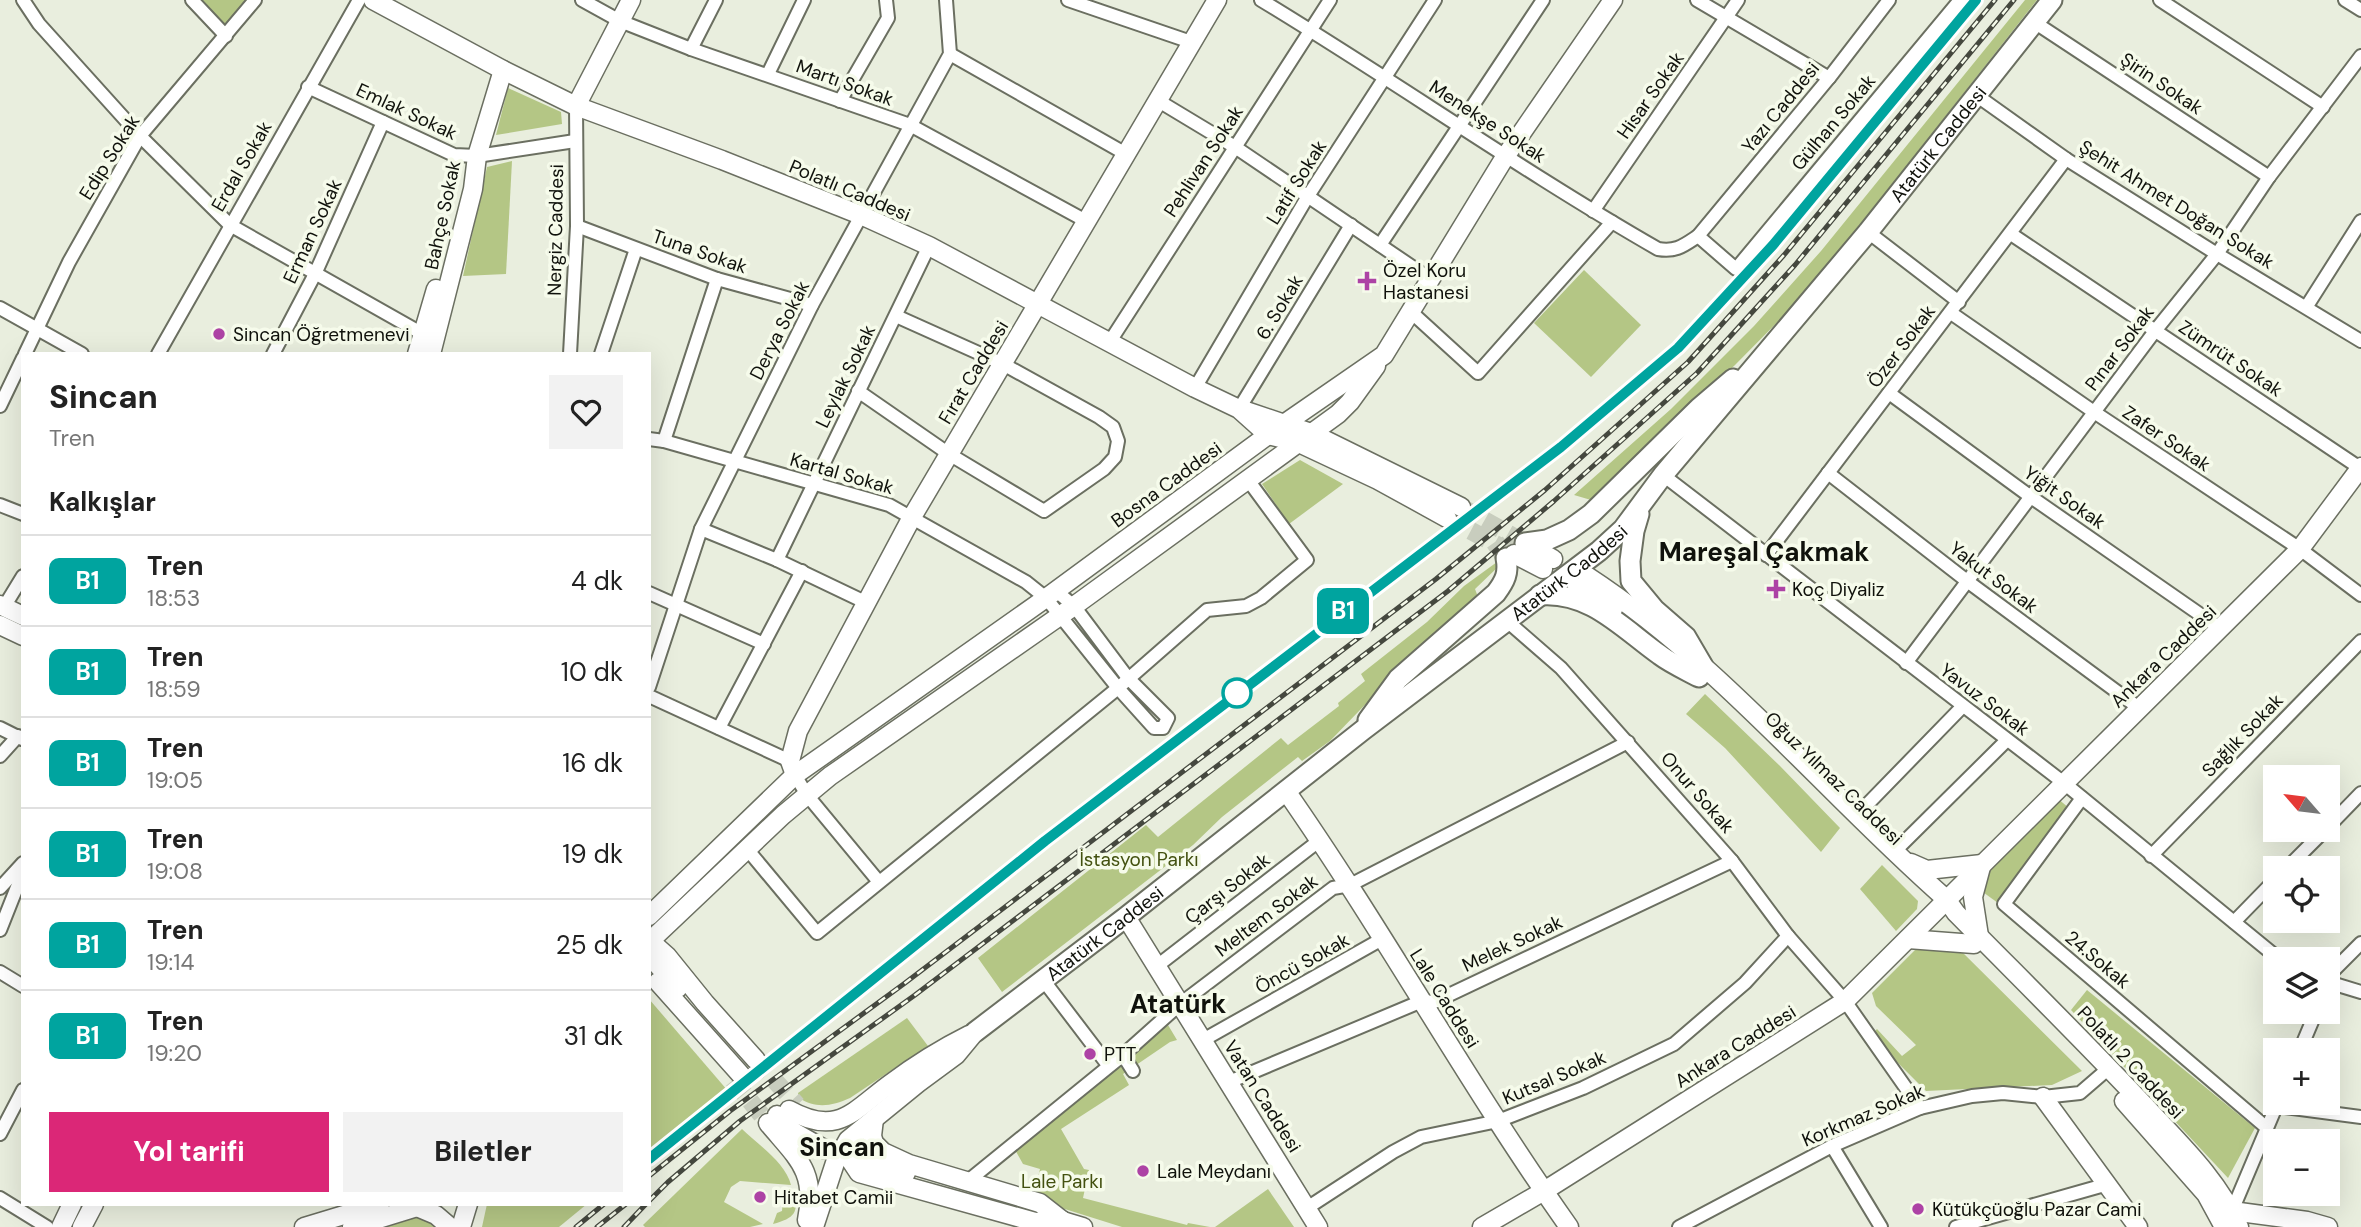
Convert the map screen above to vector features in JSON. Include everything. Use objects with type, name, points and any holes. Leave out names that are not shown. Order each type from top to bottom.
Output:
[{"type":"main road","name":"Atatürk Caddesi","points":[[975,1032],[1044,981],[1363,730],[1599,551],[1623,529],[1662,475],[1868,232],[2052,0]]},
{"type":"main road","points":[[1363,730],[1398,679],[1496,593],[1504,583],[1515,552],[1569,530],[1591,514],[1722,386],[1762,358]]},
{"type":"main road","points":[[1631,581],[1630,561],[1634,531],[1643,503]]},
{"type":"main road","points":[[1599,551],[1621,565],[1656,610],[1686,637],[1701,671]]},
{"type":"main road","points":[[1540,595],[1559,594],[1585,602],[1602,611],[1663,658],[1701,671]]},
{"type":"street","points":[[23,0],[39,24],[140,136],[230,225],[430,342]]},
{"type":"street","points":[[192,0],[226,36]]},
{"type":"street","name":"Edip Sokak","points":[[26,352],[69,262],[140,136],[255,0]]},
{"type":"street","name":"Erdal Sokak","points":[[159,352],[359,0]]},
{"type":"street","name":"Polatlı Caddesi","points":[[373,0],[576,106],[722,160],[863,216],[929,246],[1239,409],[1268,435],[1304,437]]},
{"type":"street","name":"Martı Sokak","points":[[582,0],[620,21],[691,49],[910,125],[1086,221]]},
{"type":"street","points":[[576,106],[631,0]]},
{"type":"street","points":[[691,49],[716,0]]},
{"type":"street","points":[[768,74],[804,0]]},
{"type":"street","points":[[840,101],[888,18],[886,0]]},
{"type":"street","points":[[946,0],[950,54],[1126,154]]},
{"type":"street","points":[[1068,0],[1102,5],[1191,42]]},
{"type":"street","name":"Fırat Caddesi","points":[[793,768],[798,731],[912,517],[1217,0]]},
{"type":"street","name":"Menekşe Sokak","points":[[1261,0],[1387,78],[1505,157],[1658,249],[1671,251],[1698,236]]},
{"type":"street","name":"Pehlivan Sokak","points":[[1109,343],[1330,0]]},
{"type":"street","name":"Latif Sokak","points":[[1195,388],[1308,196],[1387,78],[1435,0]]},
{"type":"street","points":[[1380,245],[1543,0]]},
{"type":"street","name":"Bosna Caddesi","points":[[651,914],[793,768],[1051,595],[1268,435],[1384,355],[1505,157],[1613,0]]},
{"type":"street","points":[[1696,0],[1829,78]]},
{"type":"street","name":"Hisar Sokak","points":[[1593,211],[1738,0]]},
{"type":"street","name":"Yazı Caddesi","points":[[1698,236],[1829,78],[1888,0]]},
{"type":"street","name":"Gülhan Sokak","points":[[1698,236],[1736,269],[1960,0]]},
{"type":"street","points":[[2160,0],[2323,107]]},
{"type":"street","points":[[2345,0],[2361,10]]},
{"type":"street","name":"Şirin Sokak","points":[[2034,22],[2269,177]]},
{"type":"street","name":"Derya Sokak","points":[[651,681],[701,529],[813,305],[950,54]]},
{"type":"street","name":"Pınar Sokak","points":[[1906,663],[2155,331],[2217,254],[2269,177],[2358,65]]},
{"type":"street","name":"Bahçe Sokak","points":[[430,342],[473,190],[477,156],[503,70]]},
{"type":"street","name":"Emlak Sokak","points":[[308,87],[454,155],[477,156],[575,141]]},
{"type":"street","name":"Şehit Ahmet Doğan Sokak","points":[[1976,95],[2066,159],[2361,341]]},
{"type":"street","points":[[1157,100],[1235,148],[1430,279]]},
{"type":"street","name":"Nergiz Caddesi","points":[[570,352],[577,226],[576,106]]},
{"type":"street","name":"Erman Sokak","points":[[274,352],[316,274],[383,122]]},
{"type":"street","name":"Özer Sokak","points":[[1766,555],[2066,159]]},
{"type":"street","points":[[2307,306],[2361,221]]},
{"type":"street","points":[[1410,312],[1478,373],[1612,222]]},
{"type":"street","name":"6. Sokak","points":[[1239,409],[1351,225]]},
{"type":"street","name":"Tuna Sokak","points":[[577,226],[717,279],[813,305]]},
{"type":"street","name":"Zafer Sokak","points":[[1868,232],[1955,308],[2094,412],[2300,549],[2361,595]]},
{"type":"street","name":"Zümrüt Sokak","points":[[2011,234],[2360,468]]},
{"type":"street","name":"Leylak Sokak","points":[[777,560],[929,246]]},
{"type":"street","points":[[602,352],[636,249]]},
{"type":"street","points":[[664,441],[717,279]]},
{"type":"street","points":[[0,308],[79,352]]},
{"type":"street","points":[[858,391],[948,454],[1044,511],[1104,469],[1115,457],[1118,441],[1113,427],[1099,417],[1003,363],[896,316]]},
{"type":"street","points":[[653,947],[666,946],[673,919],[830,776],[1074,606],[1338,414],[1384,355]]},
{"type":"street","name":"Edip Sokak","points":[[0,406],[21,362]]},
{"type":"street","name":"Yiğit Sokak","points":[[1889,393],[2031,497],[2221,629]]},
{"type":"street","points":[[1239,409],[1284,425],[1304,437],[1378,480],[1454,512],[1347,450],[1304,437]]},
{"type":"street","points":[[1338,414],[1339,439],[1347,450]]},
{"type":"street","name":"Kartal Sokak","points":[[651,439],[889,505],[1074,606],[1128,678],[1168,718],[1163,728],[1154,728],[1118,688]]},
{"type":"street","name":"Ankara Caddesi","points":[[1482,1227],[1544,1191],[1845,1001],[1908,939],[1939,900],[1982,864],[2300,549],[2360,468]]},
{"type":"street","name":"Yakut Sokak","points":[[1828,473],[1967,581],[2139,708]]},
{"type":"street","name":"Yavuz Sokak","points":[[1662,475],[2064,783],[2264,947]]},
{"type":"street","points":[[747,849],[817,933],[1118,688],[1207,610],[1246,606],[1261,598],[1307,560],[1248,480]]},
{"type":"street","points":[[0,505],[21,513]]},
{"type":"street","points":[[701,529],[802,571],[867,603]]},
{"type":"street","points":[[1515,552],[1548,564]]},
{"type":"street","points":[[719,728],[802,571]]},
{"type":"street","points":[[21,582],[11,613],[21,632]]},
{"type":"street","points":[[1582,582],[1701,671]]},
{"type":"street","points":[[651,594],[764,645]]},
{"type":"street","points":[[1051,595],[1058,616],[1118,688]]},
{"type":"street","name":"Onur Sokak","points":[[1507,621],[1561,668],[1732,861],[1788,936],[1845,1001],[1920,1108]]},
{"type":"street","name":"Sağlık Sokak","points":[[2151,856],[2361,641]]},
{"type":"street","name":"Oğuz Yılmaz Caddesi","points":[[1701,671],[1856,816],[1939,900]]},
{"type":"street","name":"Oğuz Yılmaz Caddesi","points":[[1701,671],[1939,900]]},
{"type":"street","points":[[651,697],[719,728],[793,768],[807,795],[879,882]]},
{"type":"street","points":[[1856,816],[1963,706]]},
{"type":"street","points":[[0,728],[20,738],[0,756]]},
{"type":"street","points":[[1908,939],[1977,940],[1973,897],[1982,864],[1927,870],[1897,856],[2007,740]]},
{"type":"street","name":"Meltem Sokak","points":[[968,1181],[1123,1055],[1180,1004],[1333,888],[1350,885],[1628,742]]},
{"type":"street","name":"Lale Caddesi","points":[[1286,791],[1350,885],[1498,1121],[1569,1227]]},
{"type":"street","points":[[2340,814],[2361,793]]},
{"type":"street","name":"24.Sokak","points":[[2082,798],[2004,904],[2267,1128]]},
{"type":"street","name":"Çarşı Sokak","points":[[1157,966],[1320,840]]},
{"type":"street","points":[[2299,856],[2312,842]]},
{"type":"street","name":"Melek Sokak","points":[[1229,1082],[1422,1001],[1434,1002],[1732,861]]},
{"type":"street","points":[[0,888],[21,865]]},
{"type":"street","points":[[0,930],[21,877]]},
{"type":"street","points":[[2234,922],[2263,892]]},
{"type":"street","name":"Polatlı 2 Caddesi","points":[[1939,900],[2218,1187],[2232,1222]]},
{"type":"street","name":"Vatan Caddesi","points":[[1126,917],[1318,1227]]},
{"type":"street","name":"Kutsal Sokak","points":[[1307,1208],[1421,1137],[1498,1121],[1583,1088],[1674,1044],[1745,983],[1788,936]]},
{"type":"street","name":"Öncü Sokak","points":[[1203,1040],[1382,939]]},
{"type":"street","points":[[2340,964],[2361,943]]},
{"type":"street","points":[[651,973],[696,1025],[709,1050],[745,1070],[705,1003],[653,947]]},
{"type":"street","points":[[0,972],[21,985]]},
{"type":"street","points":[[1044,981],[1108,1065]]},
{"type":"street","points":[[2340,986],[2361,992]]},
{"type":"street","points":[[652,988],[683,1010]]},
{"type":"street","points":[[783,1113],[818,1121],[839,1120],[864,1107],[889,1085],[947,1046],[975,1032]]},
{"type":"street","points":[[814,1227],[835,1163],[853,1135],[957,1055],[975,1032]]},
{"type":"street","points":[[1123,1055],[1133,1071]]},
{"type":"street","name":"Korkmaz Sokak","points":[[1679,1227],[1832,1146],[1920,1108],[1972,1096],[2003,1093],[2043,1097],[2080,1093],[2104,1072]]},
{"type":"street","points":[[0,1134],[21,1094]]},
{"type":"street","points":[[2043,1097],[2138,1227]]},
{"type":"street","points":[[783,1113],[794,1132],[824,1149]]},
{"type":"street","points":[[783,1113],[806,1171],[810,1203],[806,1227]]},
{"type":"street","points":[[2340,1114],[2361,1117]]},
{"type":"street","points":[[2272,1115],[2232,1222],[2307,1221],[2328,1227]]},
{"type":"street","points":[[874,1119],[872,1136],[874,1143],[883,1152],[909,1164],[1040,1203],[1063,1221]]},
{"type":"street","points":[[853,1135],[849,1145],[849,1158],[864,1167],[1035,1223],[1063,1221],[1083,1227]]},
{"type":"street","points":[[1832,1146],[1881,1227]]},
{"type":"street","points":[[822,1227],[841,1175],[848,1170],[864,1167]]},
{"type":"street","points":[[1956,1227],[2108,1184]]},
{"type":"street","points":[[0,1198],[47,1227]]},
{"type":"street","points":[[61,1227],[71,1206]]},
{"type":"street","points":[[82,1227],[93,1206]]},
{"type":"street","points":[[304,1227],[373,1206]]},
{"type":"street","points":[[352,1227],[419,1206]]},
{"type":"street","points":[[423,1206],[450,1227]]},
{"type":"street","points":[[461,1227],[467,1206]]},
{"type":"street","points":[[470,1227],[476,1206]]},
{"type":"green space","points":[[201,0],[247,0],[224,25]]},
{"type":"green space","points":[[2025,0],[2037,0],[1809,290],[1735,365],[1591,500],[1574,495],[1671,409],[1754,326],[1821,251]]},
{"type":"green space","points":[[508,88],[561,112],[562,124],[496,135]]},
{"type":"green space","points":[[512,161],[506,274],[463,276],[487,167]]},
{"type":"green space","points":[[1584,270],[1641,325],[1591,377],[1534,323]]},
{"type":"green space","points":[[1300,460],[1343,484],[1289,524],[1262,484]]},
{"type":"green space","name":"İstasyon Parkı","points":[[1497,562],[1499,566],[1475,589],[1478,597],[1388,681],[1330,741],[1302,761],[1298,757],[1222,817],[1193,845],[1002,992],[978,958],[1146,825],[1158,837],[1281,738],[1288,745],[1339,706],[1338,703],[1365,681],[1361,674],[1427,622],[1464,586]]},
{"type":"green space","points":[[1705,694],[1840,828],[1821,852],[1725,748],[1686,714]]},
{"type":"green space","points":[[2057,798],[2069,808],[1998,903],[1980,890],[1984,878]]},
{"type":"green space","points":[[1882,865],[1918,901],[1917,909],[1896,931],[1860,889]]},
{"type":"green space","points":[[1957,947],[2082,1071],[2052,1085],[1926,1091],[1893,1058],[1874,1032],[1877,1029],[1902,1056],[1916,1045],[1876,1006],[1872,993],[1916,949]]},
{"type":"green space","points":[[2087,990],[2255,1128],[2228,1178],[2071,1010]]},
{"type":"green space","points":[[651,1001],[728,1091],[651,1152]]},
{"type":"green space","points":[[907,1018],[928,1046],[843,1101],[818,1105],[799,1098],[798,1093]]},
{"type":"green space","name":"Lale Parkı","points":[[1168,1025],[1177,1040],[1123,1074],[1129,1085],[1061,1129],[1084,1169],[1089,1170],[1083,1198],[1187,1225],[1210,1227],[1122,1227],[1033,1199],[1040,1169],[1023,1164],[1014,1148]]},
{"type":"green space","points":[[742,1129],[777,1162],[791,1185],[740,1181],[731,1187],[724,1202],[763,1224],[750,1227],[643,1225]]},
{"type":"green space","points":[[784,1188],[794,1190],[794,1213],[791,1217],[773,1224],[777,1213],[782,1211]]},
{"type":"green space","points":[[1268,1189],[1294,1227],[1215,1227]]},
{"type":"green space","points":[[487,1206],[585,1206],[559,1227],[482,1227]]},
{"type":"green space","points":[[418,1214],[449,1227],[375,1227]]},
{"type":"tunnel","points":[[1461,507],[1525,543]]},
{"type":"tunnel","points":[[1447,518],[1514,554]]},
{"type":"tunnel","points":[[1495,542],[1506,558]]},
{"type":"tunnel","points":[[756,1060],[797,1105]]},
{"type":"tunnel","points":[[733,1080],[768,1123]]},
{"type":"railway","points":[[651,1157],[1045,841],[1561,447],[1678,348],[1773,245],[1976,0]]},
{"type":"railway","points":[[651,1174],[730,1111],[905,983],[1436,579],[1545,490],[1688,362],[1784,255],[1995,0]]},
{"type":"railway","points":[[651,1199],[740,1121],[915,995],[1448,591],[1554,501],[1697,373],[1795,265],[2014,0]]},
{"type":"railway","points":[[576,1227],[602,1206]]},
{"type":"railway","points":[[597,1227],[623,1206]]},
{"type":"railway","points":[[624,1227],[644,1206]]},
{"type":"train","name":"B1","points":[[651,1157],[1045,841],[1561,447],[1678,348],[1773,245],[1976,0]]},
{"type":"place","name":"Özel Koru Hastanesi","points":[[1367,281]]},
{"type":"place","name":"Sincan Öğretmenevi","points":[[219,334]]},
{"type":"place","name":"Koç Diyaliz","points":[[1776,589]]},
{"type":"place","name":"PTT","points":[[1090,1054]]},
{"type":"place","name":"Lale Meydanı","points":[[1143,1171]]},
{"type":"place","name":"Hitabet Camii","points":[[760,1197]]},
{"type":"place","name":"Kütükçüoğlu Pazar Cami","points":[[1918,1209]]},
{"type":"district","name":"Mareşal Çakmak","points":[[1764,552]]},
{"type":"district","name":"Atatürk","points":[[1178,1004]]},
{"type":"district","name":"Sincan","points":[[842,1147]]}]
